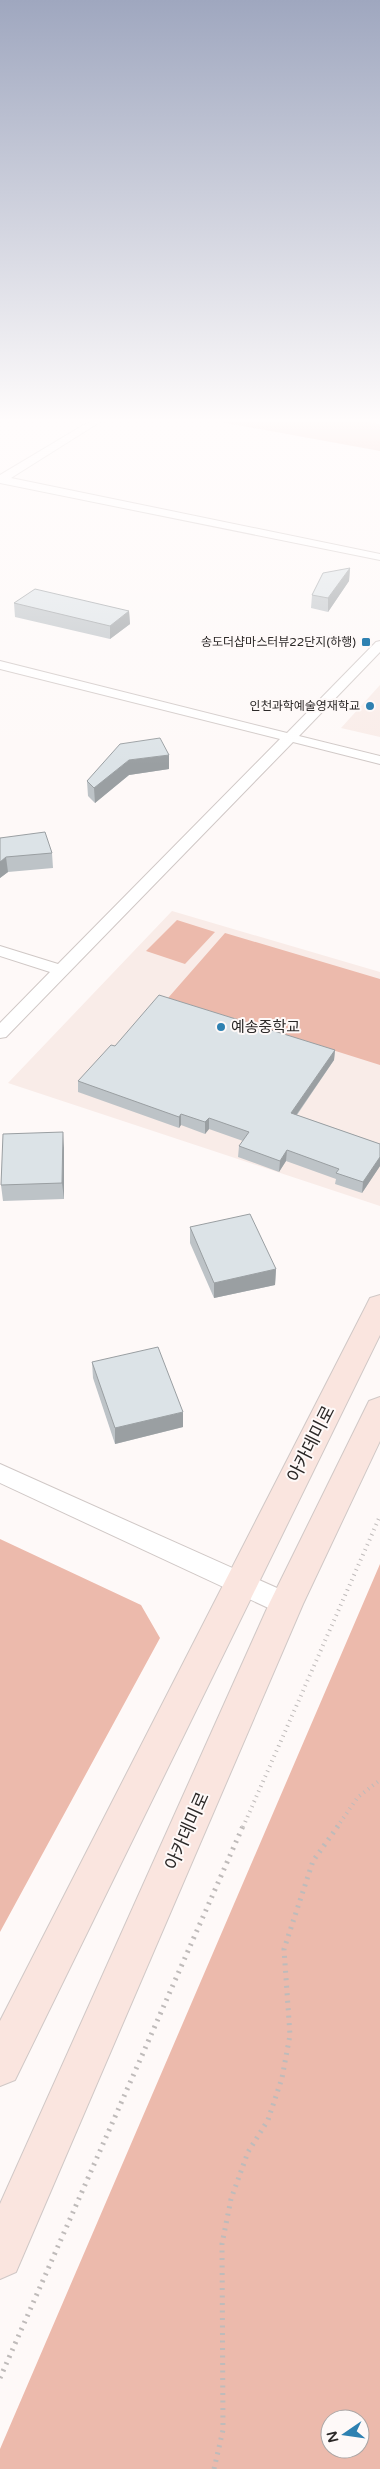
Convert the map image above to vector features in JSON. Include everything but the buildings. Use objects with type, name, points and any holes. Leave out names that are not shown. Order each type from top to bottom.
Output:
[{"type":"main road","name":"아카데미로","points":[[0,2064],[380,1306]]},
{"type":"main road","name":"아카데미로","points":[[0,2256],[286,1604],[380,1409]]},
{"type":"street","points":[[274,535],[380,557]]},
{"type":"street","points":[[0,1032],[380,644]]},
{"type":"street","points":[[0,665],[380,760]]},
{"type":"street","points":[[0,951],[60,970]]},
{"type":"street","points":[[0,1473],[286,1604]]},
{"type":"path","points":[[0,2378],[380,1516]]},
{"type":"path","points":[[214,2469],[223,2430],[222,2244],[232,2199],[248,2152],[268,2120],[282,2078],[290,2035],[284,1949],[313,1861],[358,1797],[380,1780]]},
{"type":"shaded area","name":"인천과학예술영재학교","points":[[380,685],[380,737],[341,728]]},
{"type":"shaded area","name":"예송중학교","points":[[172,911],[380,972],[380,1206],[8,1083]]},
{"type":"shaded area","points":[[177,920],[215,932],[185,964],[146,951]]},
{"type":"shaded area","points":[[225,933],[380,979],[380,1065],[168,998]]},
{"type":"shaded area","points":[[0,1539],[141,1605],[160,1638],[0,1932]]},
{"type":"shaded area","points":[[380,1564],[380,2469],[0,2469],[0,2449]]},
{"type":"place","name":"송도더샵마스터뷰22단지(하행)","points":[[366,642]]},
{"type":"place","name":"인천과학예술영재학교","points":[[370,706]]},
{"type":"place","name":"예송중학교","points":[[221,1027]]}]
